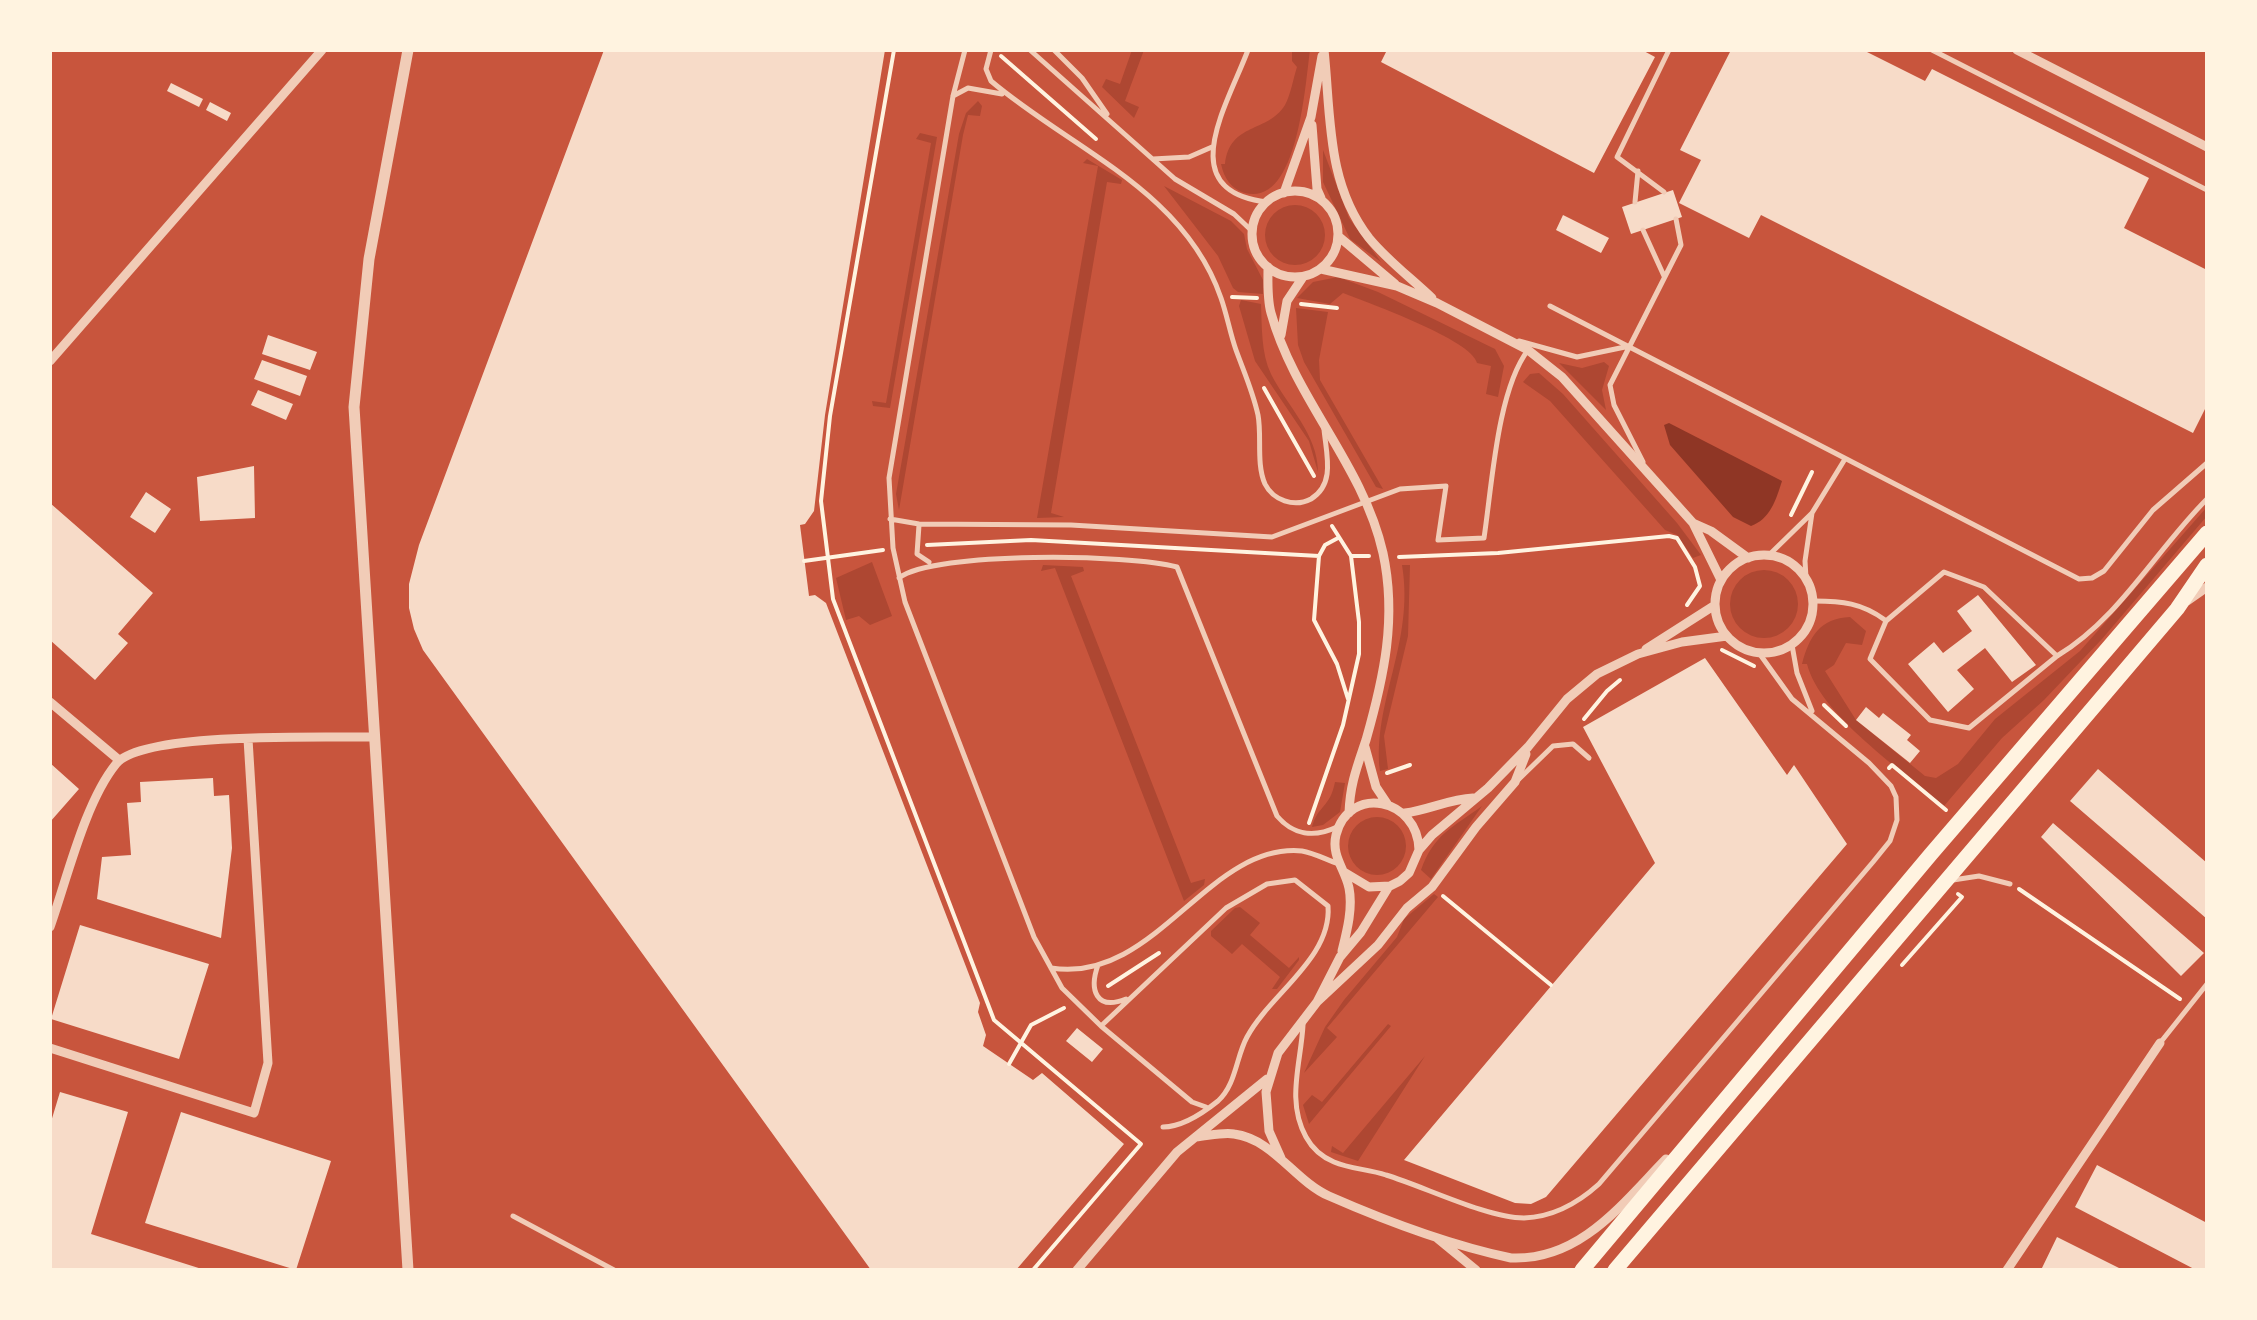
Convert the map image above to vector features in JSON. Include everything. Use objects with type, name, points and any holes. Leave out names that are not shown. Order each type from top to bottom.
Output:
[{"type":"main road","points":[[1582,1270],[2207,533]]},
{"type":"main road","points":[[1616,1270],[2177,608],[2207,566]]},
{"type":"street","points":[[50,361],[322,50]]},
{"type":"street","points":[[408,50],[369,259],[354,407],[408,1270]]},
{"type":"street","points":[[1284,193],[1311,117],[1324,50]]},
{"type":"street","points":[[1324,50],[1331,146],[1352,212],[1370,239],[1437,303]]},
{"type":"street","points":[[2017,50],[2207,148]]},
{"type":"street","points":[[1311,117],[1316,189],[1334,216],[1338,236],[1335,251],[1321,269],[1303,276],[1280,274],[1268,267],[1258,255],[1252,232],[1267,202],[1284,193],[1303,192],[1322,200]]},
{"type":"street","points":[[1338,236],[1397,286]]},
{"type":"street","points":[[1268,267],[1270,310],[1296,380],[1368,501],[1384,556],[1391,615],[1389,640],[1364,744],[1354,767],[1349,814]]},
{"type":"street","points":[[1321,269],[1397,286],[1528,350],[1562,378],[1693,523],[1722,580]]},
{"type":"street","points":[[1280,338],[1287,301],[1303,276]]},
{"type":"street","points":[[1693,523],[1748,558]]},
{"type":"street","points":[[1769,555],[1786,560],[1806,578],[1814,601],[1808,628],[1792,645],[1776,652],[1759,653],[1726,636],[1715,605],[1722,580],[1732,568],[1748,558],[1769,555]]},
{"type":"street","points":[[2177,608],[2207,588]]},
{"type":"street","points":[[1317,1002],[1340,957],[1361,932],[1380,896],[1409,873],[1419,850],[1432,835],[1488,788],[1568,698],[1597,674],[1638,654],[1715,605]]},
{"type":"street","points":[[1638,654],[1726,636]]},
{"type":"street","points":[[50,702],[119,760]]},
{"type":"street","points":[[50,927],[97,793],[119,760],[154,745],[373,738]]},
{"type":"street","points":[[50,1048],[254,1113],[268,1063],[248,739]]},
{"type":"street","points":[[1364,744],[1376,787],[1388,804]]},
{"type":"street","points":[[1283,1160],[1269,1131],[1266,1092],[1278,1053],[1317,1002],[1378,945],[1406,908],[1432,887],[1516,782],[1528,747]]},
{"type":"street","points":[[1405,813],[1473,798]]},
{"type":"street","points":[[1340,957],[1350,904],[1335,843],[1339,826],[1349,814],[1373,803],[1388,804],[1405,813],[1416,828],[1419,850]]},
{"type":"street","points":[[1341,868],[1369,887],[1390,886]]},
{"type":"street","points":[[2007,1270],[2160,1043]]},
{"type":"street","points":[[1077,1270],[1177,1152],[1269,1077]]},
{"type":"street","points":[[1196,1137],[1234,1133],[1283,1160],[1300,1179],[1326,1195],[1431,1234],[1511,1258],[1525,1258],[1570,1247],[1598,1228],[1725,1100]]},
{"type":"street","points":[[1431,1234],[1476,1270]]},
{"type":"lane","points":[[965,50],[953,96],[889,478],[890,520],[904,602],[1028,920],[1062,988],[1192,1102],[1206,1107]]},
{"type":"lane","points":[[992,50],[986,69],[991,81],[1154,198],[1193,246],[1220,296],[1235,349],[1253,392],[1266,486],[1279,499],[1297,503],[1313,498],[1322,488],[1328,474],[1324,429]]},
{"type":"lane","points":[[1030,50],[1175,179],[1234,214],[1252,232]]},
{"type":"lane","points":[[1054,50],[1082,78],[1112,120]]},
{"type":"lane","points":[[1248,50],[1212,147],[1214,169],[1220,183],[1243,199],[1267,202]]},
{"type":"lane","points":[[1664,192],[1622,162],[1618,154],[1669,50]]},
{"type":"lane","points":[[1932,50],[2207,190]]},
{"type":"lane","points":[[953,96],[968,88],[1010,97]]},
{"type":"lane","points":[[1154,159],[1189,157],[1212,147]]},
{"type":"lane","points":[[1635,202],[1638,171]]},
{"type":"lane","points":[[1649,474],[1614,405],[1610,385],[1681,245],[1676,219]]},
{"type":"lane","points":[[1643,230],[1664,276]]},
{"type":"lane","points":[[1550,306],[2079,578],[2092,578],[2104,571],[2153,510],[2207,463]]},
{"type":"lane","points":[[1504,336],[1577,357],[1628,346]]},
{"type":"lane","points":[[890,520],[1272,537],[1400,489],[1446,486],[1438,540],[1484,538],[1504,410],[1516,365],[1528,350]]},
{"type":"lane","points":[[1769,555],[1812,513],[1845,458]]},
{"type":"lane","points":[[2057,656],[1984,587],[1944,572],[1886,620],[1870,659],[1930,720],[1969,728],[2103,620],[2207,499]]},
{"type":"lane","points":[[1806,578],[1812,513]]},
{"type":"lane","points":[[919,524],[917,554],[932,564]]},
{"type":"lane","points":[[899,578],[910,570],[932,564],[982,560],[1092,560],[1176,567],[1272,808],[1285,825],[1307,834],[1339,826]]},
{"type":"lane","points":[[1814,601],[1867,606],[1886,620]]},
{"type":"lane","points":[[1792,645],[1797,673],[1813,714]]},
{"type":"lane","points":[[1304,1017],[1296,1080],[1298,1122],[1315,1150],[1329,1161],[1368,1169],[1523,1218],[1560,1211],[1580,1202],[1600,1184],[1890,840],[1898,809],[1892,786],[1884,775],[1792,699],[1759,653]]},
{"type":"lane","points":[[1516,782],[1560,744],[1573,744],[1589,758]]},
{"type":"lane","points":[[1051,968],[1078,971],[1128,951],[1169,924],[1235,869],[1270,853],[1305,851],[1341,868]]},
{"type":"lane","points":[[1945,883],[1979,876],[2010,884]]},
{"type":"lane","points":[[1101,1026],[1226,908],[1266,884],[1283,880],[1303,884],[1328,906],[1326,928],[1311,956],[1247,1037],[1231,1083],[1218,1100],[1178,1127],[1163,1127]]},
{"type":"lane","points":[[1098,965],[1092,984],[1095,994],[1116,1002],[1128,998]]},
{"type":"lane","points":[[2160,1043],[2207,984]]},
{"type":"lane","points":[[514,1216],[614,1270]]},
{"type":"path","points":[[992,50],[1108,148]]},
{"type":"path","points":[[870,150],[877,152]]},
{"type":"path","points":[[1232,296],[1234,308]]},
{"type":"path","points":[[1263,386],[1322,488]]},
{"type":"path","points":[[1785,526],[1812,472]]},
{"type":"path","points":[[1307,834],[1314,802],[1349,703],[1360,638],[1351,556],[1328,516]]},
{"type":"path","points":[[1351,556],[1498,553],[1669,536],[1677,538],[1695,567],[1700,586],[1686,605],[1692,620]]},
{"type":"path","points":[[1319,556],[1314,620],[1336,664],[1349,703]]},
{"type":"path","points":[[1698,640],[1700,647],[1716,647],[1754,666],[1770,684],[1779,681]]},
{"type":"path","points":[[852,672],[859,668]]},
{"type":"path","points":[[1584,719],[1607,690],[1632,672]]},
{"type":"path","points":[[1823,704],[1852,731]]},
{"type":"path","points":[[901,801],[908,798]]},
{"type":"path","points":[[2010,884],[2190,1006]]},
{"type":"path","points":[[1432,887],[1551,985]]},
{"type":"path","points":[[950,929],[958,926]]},
{"type":"path","points":[[1095,994],[1166,947]]},
{"type":"path","points":[[1009,1064],[1031,1024],[1077,1003]]},
{"type":"path","points":[[1033,1270],[1141,1144]]},
{"type":"shaded area","points":[[1132,50],[1144,50],[1125,101],[1139,107],[1134,118],[1102,87],[1106,79],[1120,84]]},
{"type":"shaded area","points":[[1292,50],[1310,50],[1296,140],[1277,181],[1263,192],[1245,193],[1229,182],[1221,164],[1225,164],[1234,141],[1278,114],[1285,105],[1297,67],[1292,61]]},
{"type":"shaded area","points":[[978,101],[982,106],[980,116],[968,115],[963,135],[899,510],[896,494],[959,134],[966,113]]},
{"type":"shaded area","points":[[920,133],[937,137],[890,408],[873,406],[872,401],[886,403],[931,143],[916,139]]},
{"type":"shaded area","points":[[1323,150],[1349,218],[1381,262],[1350,239],[1323,182]]},
{"type":"shaded area","points":[[1087,159],[1122,180],[1121,184],[1107,182],[1051,513],[1064,517],[1037,518],[1098,166],[1083,163]]},
{"type":"shaded area","points":[[1164,186],[1231,221],[1244,234],[1263,280],[1263,294],[1233,288],[1218,256]]},
{"type":"shaded area","points":[[1295,205],[1316,214],[1325,235],[1316,256],[1295,265],[1274,256],[1265,235],[1274,214]]},
{"type":"shaded area","points":[[1338,277],[1378,292],[1495,349],[1504,366],[1498,397],[1486,394],[1491,366],[1477,363],[1471,354],[1439,333],[1343,293],[1330,304],[1297,298],[1313,282]]},
{"type":"shaded area","points":[[1241,300],[1261,304],[1268,366],[1313,445],[1318,472],[1309,441],[1255,361],[1239,306]]},
{"type":"shaded area","points":[[1296,308],[1328,312],[1319,360],[1320,380],[1383,489],[1376,487],[1304,362],[1298,345]]},
{"type":"shaded area","points":[[1604,362],[1609,366],[1602,390],[1606,410],[1559,363],[1582,368]]},
{"type":"shaded area","points":[[1539,373],[1563,394],[1701,555],[1693,558],[1677,535],[1665,530],[1550,401],[1523,382],[1530,374]]},
{"type":"shaded area","points":[[1669,423],[1782,481],[1768,514],[1751,526],[1733,517],[1670,445],[1664,425]]},
{"type":"shaded area","points":[[2207,507],[2207,516],[2102,639],[2002,738],[1944,806],[1845,722],[1828,703],[1807,664],[1802,664],[1808,645],[1823,625],[1850,617],[1866,631],[1862,645],[1846,643],[1834,665],[1825,671],[1856,720],[1925,776],[1936,778],[1958,764],[1995,719],[2080,651]]},
{"type":"shaded area","points":[[872,562],[892,616],[870,625],[859,616],[846,620],[836,578]]},
{"type":"shaded area","points":[[1043,565],[1083,567],[1084,571],[1071,576],[1191,883],[1205,879],[1204,885],[1184,901],[1055,568],[1041,571]]},
{"type":"shaded area","points":[[1402,565],[1410,565],[1408,636],[1384,736],[1388,769],[1380,771],[1382,721],[1403,620]]},
{"type":"shaded area","points":[[1764,570],[1777,572],[1788,580],[1796,591],[1796,617],[1788,628],[1777,636],[1764,638],[1751,636],[1740,628],[1732,617],[1730,604],[1732,591],[1740,580],[1751,572]]},
{"type":"shaded area","points":[[1335,782],[1345,783],[1340,812],[1323,825],[1312,827],[1330,797]]},
{"type":"shaded area","points":[[1482,806],[1431,879],[1421,870],[1432,848],[1445,833]]},
{"type":"shaded area","points":[[1377,817],[1398,825],[1406,846],[1398,867],[1377,875],[1356,867],[1348,846],[1356,825]]},
{"type":"shaded area","points":[[1434,894],[1438,897],[1327,1028],[1337,1037],[1304,1073],[1325,1027],[1344,1000],[1397,937],[1404,919]]},
{"type":"shaded area","points":[[1240,907],[1260,923],[1250,935],[1289,968],[1299,957],[1277,989],[1272,989],[1280,977],[1242,944],[1232,954],[1211,936],[1211,931]]},
{"type":"shaded area","points":[[1388,1024],[1391,1026],[1309,1124],[1303,1105],[1312,1095],[1322,1102]]},
{"type":"shaded area","points":[[1425,1056],[1358,1161],[1331,1152],[1332,1146],[1343,1153]]},
{"type":"building","points":[[604,50],[885,50],[825,415],[814,511],[800,525],[809,596],[815,595],[826,603],[980,1003],[978,1012],[986,1035],[983,1046],[1033,1080],[1042,1073],[1124,1144],[1016,1270],[871,1270],[423,650],[414,629],[409,584],[419,545]]},
{"type":"building","points":[[1387,50],[1642,50],[1655,57],[1594,173],[1381,62]]},
{"type":"building","points":[[1731,50],[1863,50],[1925,81],[1932,69],[2149,178],[2124,228],[2207,270],[2207,405],[2193,433],[1761,215],[1749,238],[1679,203],[1701,160],[1680,150]]},
{"type":"building","points":[[171,83],[203,99],[199,107],[167,91]]},
{"type":"building","points":[[210,102],[231,113],[227,121],[206,110]]},
{"type":"building","points":[[1673,190],[1682,217],[1631,234],[1622,207]]},
{"type":"building","points":[[1563,215],[1609,238],[1601,253],[1556,230]]},
{"type":"building","points":[[268,335],[317,352],[310,370],[262,354]]},
{"type":"building","points":[[262,360],[307,376],[300,396],[254,379]]},
{"type":"building","points":[[258,390],[293,404],[286,420],[251,405]]},
{"type":"building","points":[[254,466],[255,518],[200,521],[197,477]]},
{"type":"building","points":[[146,492],[171,509],[155,533],[130,517]]},
{"type":"building","points":[[50,503],[153,593],[118,634],[128,643],[95,680],[50,640]]},
{"type":"building","points":[[1978,595],[2036,665],[2012,682],[1985,648],[1957,670],[1974,689],[1948,712],[1908,664],[1934,642],[1943,653],[1972,631],[1957,611]]},
{"type":"building","points":[[1705,658],[1787,775],[1794,765],[1847,844],[1546,1197],[1531,1204],[1515,1203],[1404,1160],[1655,863],[1583,727]]},
{"type":"building","points":[[1866,707],[1879,718],[1883,713],[1911,735],[1907,740],[1920,751],[1910,763],[1856,720]]},
{"type":"building","points":[[50,763],[79,789],[50,822]]},
{"type":"building","points":[[2098,769],[2207,863],[2207,919],[2070,801]]},
{"type":"building","points":[[213,778],[214,796],[229,795],[232,848],[221,938],[97,899],[102,857],[131,855],[127,803],[141,802],[140,782]]},
{"type":"building","points":[[2053,823],[2204,953],[2181,976],[2041,837]]},
{"type":"building","points":[[80,925],[209,964],[179,1059],[51,1019]]},
{"type":"building","points":[[1077,1028],[1103,1049],[1092,1062],[1066,1041]]},
{"type":"building","points":[[60,1092],[128,1112],[91,1234],[205,1270],[50,1270],[50,1125]]},
{"type":"building","points":[[181,1112],[331,1161],[296,1270],[145,1223]]},
{"type":"building","points":[[2097,1165],[2207,1223],[2207,1270],[2196,1270],[2075,1207]]},
{"type":"building","points":[[2057,1237],[2123,1270],[2041,1270]]}]
